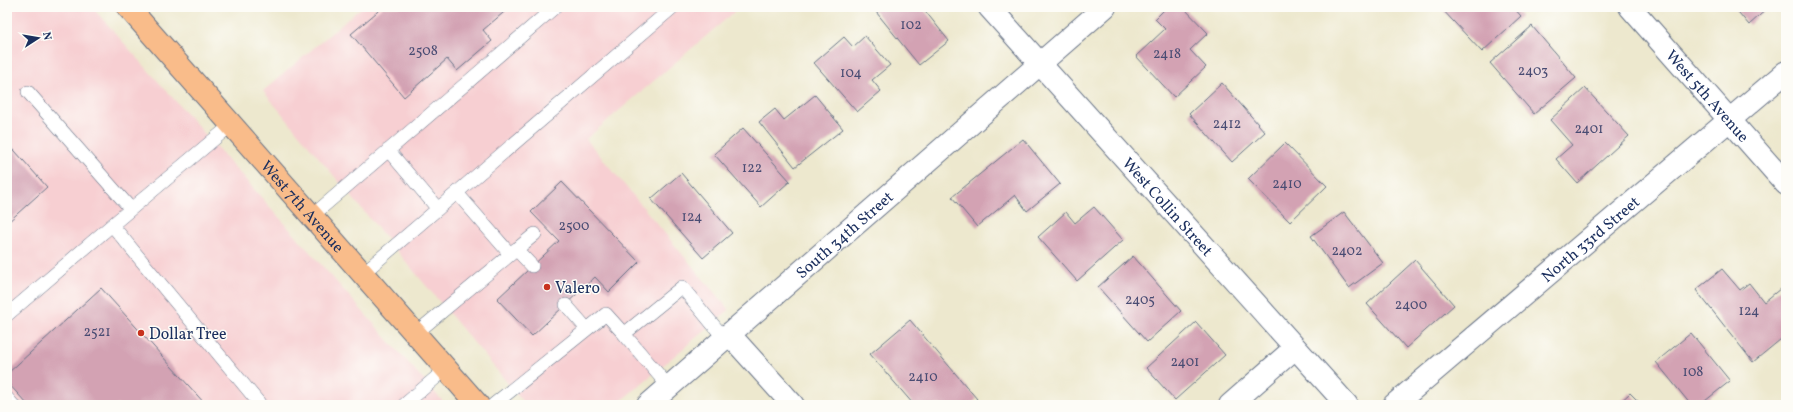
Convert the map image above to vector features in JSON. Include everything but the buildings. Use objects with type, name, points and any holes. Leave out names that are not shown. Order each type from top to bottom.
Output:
[{"type":"main road","name":"West 7th Avenue","points":[[130,8],[478,405]]},
{"type":"street","name":"West Collin Street","points":[[989,7],[1347,405]]},
{"type":"street","name":"South 34th Street","points":[[648,405],[1105,7]]},
{"type":"street","name":"West 5th Avenue","points":[[1630,7],[1786,184]]},
{"type":"street","name":"North 33rd Street","points":[[1394,405],[1786,72]]},
{"type":"street","points":[[726,336],[793,405]]},
{"type":"street","points":[[1230,405],[1295,348]]},
{"type":"lane","points":[[312,216],[555,7]]},
{"type":"lane","points":[[362,274],[674,7]]},
{"type":"lane","points":[[28,92],[131,209]]},
{"type":"lane","points":[[7,315],[231,125]]},
{"type":"lane","points":[[388,150],[438,209]]},
{"type":"lane","points":[[457,193],[513,252],[532,266]]},
{"type":"lane","points":[[112,225],[259,403],[257,405]]},
{"type":"lane","points":[[415,334],[535,234]]},
{"type":"lane","points":[[624,334],[682,287],[726,336]]},
{"type":"lane","points":[[566,305],[587,329]]},
{"type":"lane","points":[[493,405],[606,314],[669,387]]},
{"type":"lane","points":[[404,405],[446,369]]},
{"type":"lane","points":[[7,398],[13,405]]},
{"type":"shaded area","points":[[7,7],[92,7],[446,405],[7,405]]},
{"type":"shaded area","points":[[362,7],[740,7],[586,139],[729,310],[616,405],[526,405],[263,91]]},
{"type":"place","name":"Valero","points":[[547,287]]},
{"type":"place","name":"Dollar Tree","points":[[141,333]]}]
